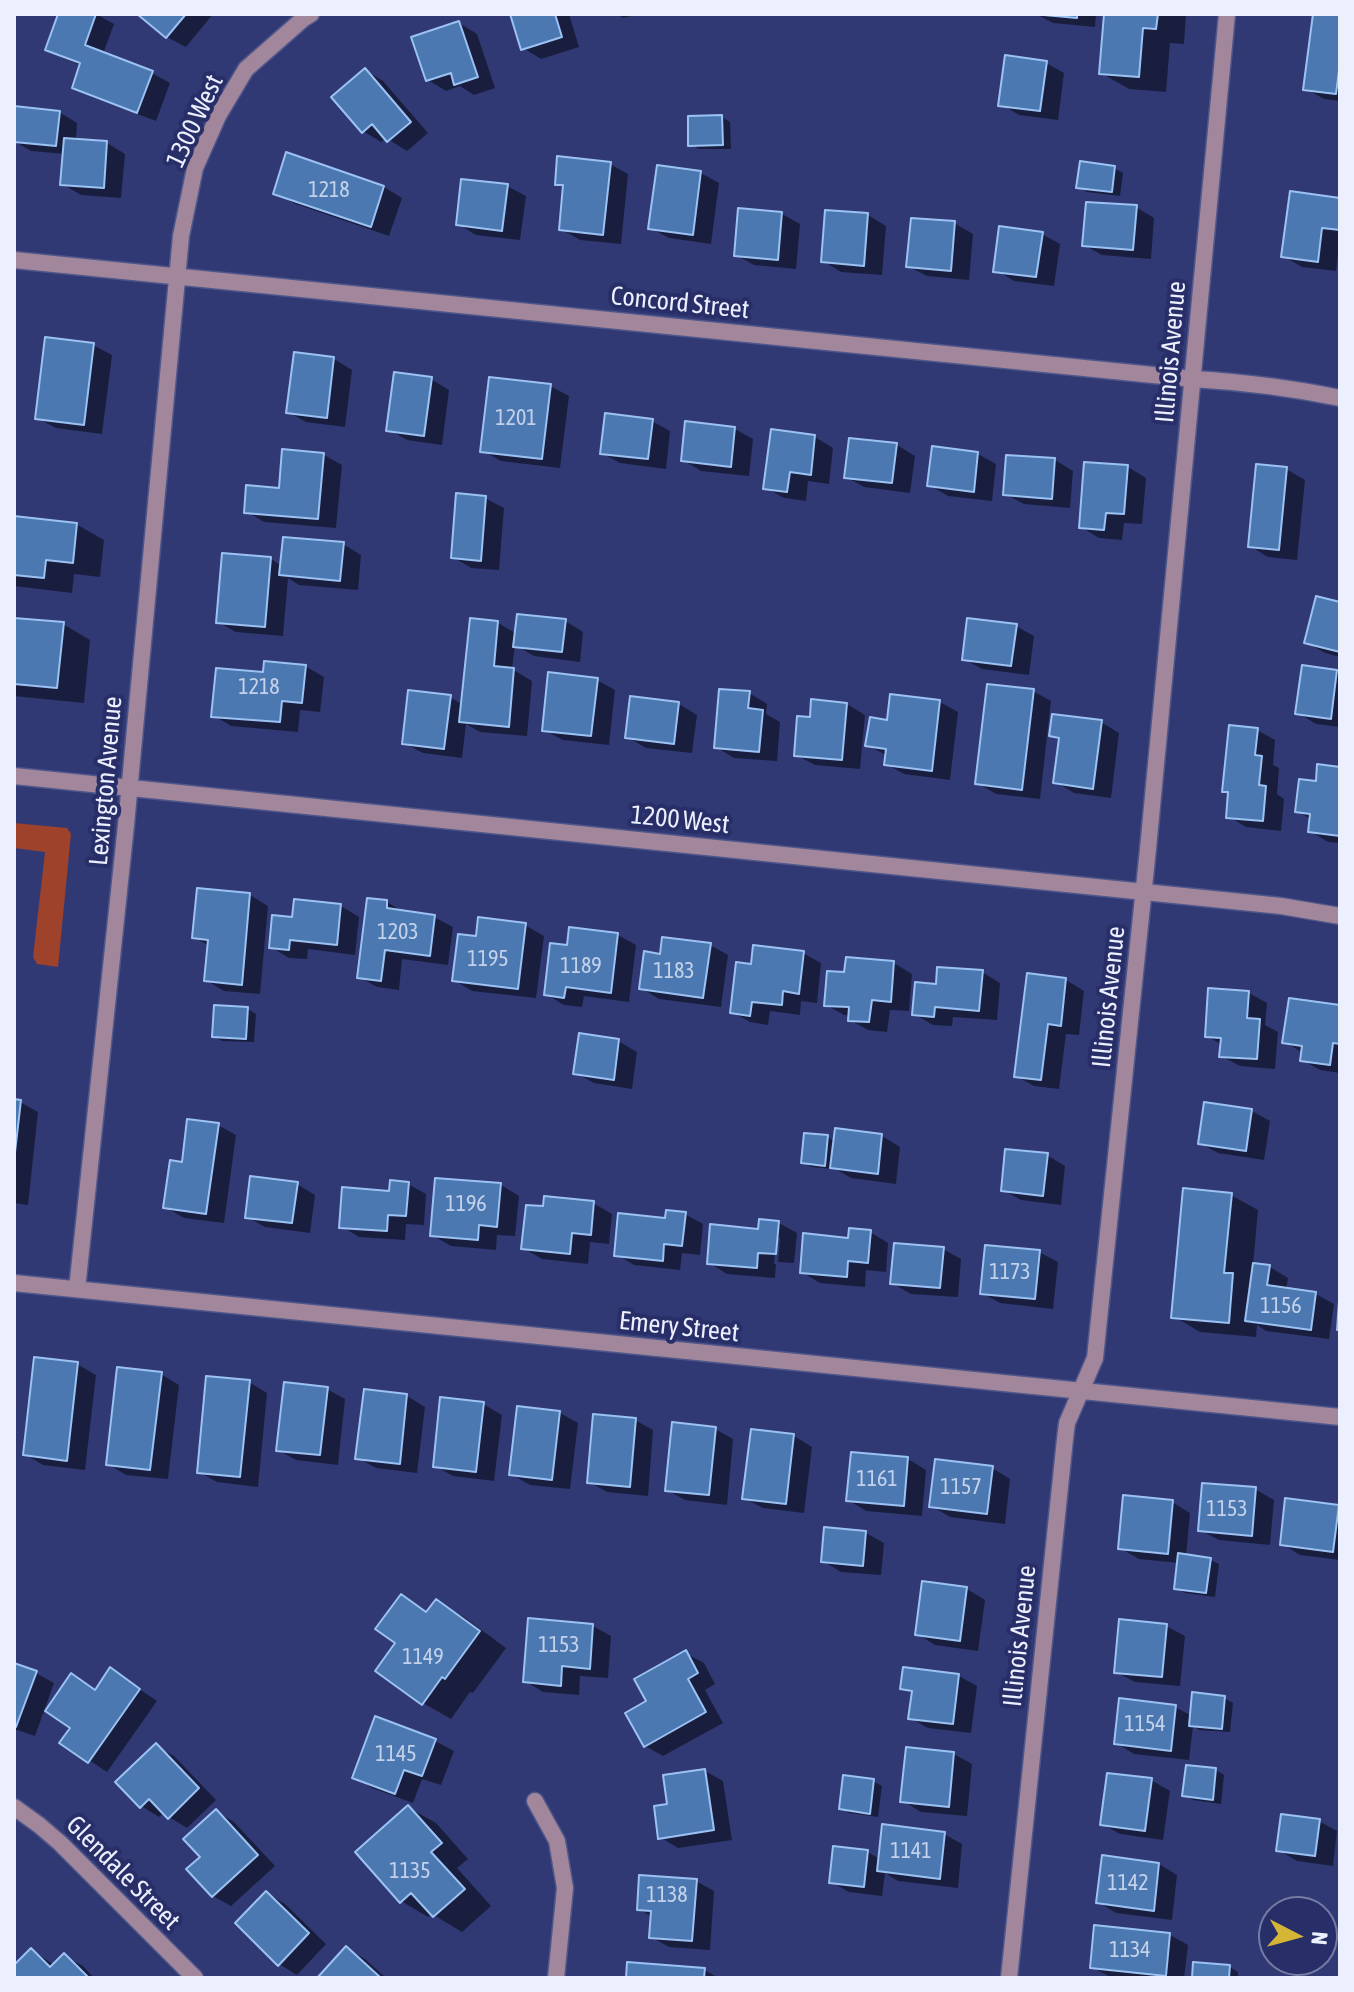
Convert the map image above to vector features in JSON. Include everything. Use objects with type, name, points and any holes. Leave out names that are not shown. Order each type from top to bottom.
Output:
[{"type":"street","name":"1300 West","points":[[177,277],[181,236],[195,168],[218,116],[246,69],[311,14]]},
{"type":"street","name":"Illinois Avenue","points":[[1009,1978],[1067,1423],[1095,1358],[1144,892],[1227,14]]},
{"type":"street","name":"Concord Street","points":[[14,260],[1227,381],[1340,398]]},
{"type":"street","name":"Lexington Avenue","points":[[77,1289],[177,277]]},
{"type":"street","name":"1200 West","points":[[14,776],[1281,906],[1340,916]]},
{"type":"street","name":"Emery Street","points":[[14,1283],[1340,1417]]},
{"type":"street","points":[[535,1801],[557,1841],[565,1888],[556,1978]]},
{"type":"street","name":"Glendale Street","points":[[14,1807],[60,1843],[195,1978]]},
{"type":"shaded area","points":[[14,823],[67,828],[71,834],[58,967],[37,964],[33,957],[45,852],[14,848]]},
{"type":"building","points":[[58,14],[96,14],[85,45],[153,71],[137,113],[72,88],[80,63],[45,50]]},
{"type":"building","points":[[137,14],[186,14],[166,38]]},
{"type":"building","points":[[510,14],[555,14],[562,37],[521,50]]},
{"type":"building","points":[[1033,14],[1077,14],[1077,18]]},
{"type":"building","points":[[1104,14],[1158,14],[1156,29],[1143,28],[1139,77],[1099,74]]},
{"type":"building","points":[[1313,14],[1340,14],[1336,94],[1303,90]]},
{"type":"building","points":[[459,21],[478,77],[454,85],[451,73],[426,81],[411,37]]},
{"type":"building","points":[[1005,55],[1047,61],[1040,111],[998,106]]},
{"type":"building","points":[[365,68],[411,122],[387,142],[372,124],[362,133],[331,97]]},
{"type":"building","points":[[14,106],[60,111],[56,146],[14,142]]},
{"type":"building","points":[[722,115],[723,145],[688,146],[688,116]]},
{"type":"building","points":[[64,138],[107,141],[104,188],[60,185]]},
{"type":"building","points":[[286,152],[384,186],[371,227],[273,194]]},
{"type":"building","points":[[557,156],[611,162],[603,235],[559,230],[563,185],[555,185]]},
{"type":"building","points":[[1080,161],[1115,166],[1112,192],[1076,188]]},
{"type":"building","points":[[657,165],[701,171],[693,235],[648,229]]},
{"type":"building","points":[[461,179],[508,184],[502,231],[456,225]]},
{"type":"building","points":[[1290,191],[1340,198],[1340,230],[1322,228],[1318,262],[1281,257]]},
{"type":"building","points":[[1086,202],[1137,205],[1133,250],[1082,246]]},
{"type":"building","points":[[738,208],[782,212],[778,260],[734,256]]},
{"type":"building","points":[[825,210],[868,213],[864,266],[821,262]]},
{"type":"building","points":[[911,218],[955,221],[951,271],[906,267]]},
{"type":"building","points":[[999,226],[1043,232],[1036,277],[993,272]]},
{"type":"building","points":[[45,337],[94,343],[84,425],[35,419]]},
{"type":"building","points":[[294,352],[334,357],[327,418],[286,413]]},
{"type":"building","points":[[394,372],[432,377],[424,436],[386,431]]},
{"type":"building","points":[[489,377],[551,384],[542,459],[480,452]]},
{"type":"building","points":[[605,413],[653,419],[648,459],[600,454]]},
{"type":"building","points":[[685,421],[735,427],[731,467],[681,461]]},
{"type":"building","points":[[771,429],[815,435],[811,475],[790,472],[787,492],[763,489]]},
{"type":"building","points":[[849,438],[897,443],[892,483],[844,478]]},
{"type":"building","points":[[932,446],[978,452],[974,492],[927,486]]},
{"type":"building","points":[[282,449],[324,453],[318,519],[244,513],[246,485],[279,488]]},
{"type":"building","points":[[1006,455],[1055,458],[1052,499],[1003,495]]},
{"type":"building","points":[[1084,462],[1128,465],[1124,514],[1106,513],[1104,530],[1079,528]]},
{"type":"building","points":[[1256,464],[1287,467],[1279,550],[1248,547]]},
{"type":"building","points":[[456,493],[486,496],[481,561],[451,558]]},
{"type":"building","points":[[14,516],[77,523],[73,563],[46,560],[44,578],[14,575]]},
{"type":"building","points":[[283,537],[344,542],[340,581],[279,575]]},
{"type":"building","points":[[222,553],[271,557],[265,627],[216,623]]},
{"type":"building","points":[[1316,596],[1340,602],[1340,652],[1304,643]]},
{"type":"building","points":[[517,614],[566,619],[562,652],[513,647]]},
{"type":"building","points":[[14,618],[64,622],[57,688],[14,684]]},
{"type":"building","points":[[470,618],[498,621],[494,666],[514,668],[509,727],[459,722]]},
{"type":"building","points":[[967,618],[1017,624],[1011,666],[962,660]]},
{"type":"building","points":[[264,661],[306,665],[302,703],[282,701],[280,722],[211,717],[216,668],[263,672]]},
{"type":"building","points":[[1302,665],[1337,670],[1331,719],[1295,714]]},
{"type":"building","points":[[548,672],[598,678],[591,736],[542,731]]},
{"type":"building","points":[[987,684],[1034,689],[1022,790],[975,784]]},
{"type":"building","points":[[719,689],[750,691],[748,708],[763,710],[759,752],[714,748]]},
{"type":"building","points":[[408,690],[451,695],[444,749],[402,744]]},
{"type":"building","points":[[890,694],[940,700],[932,771],[884,765],[886,749],[865,746],[870,717],[887,720]]},
{"type":"building","points":[[630,696],[679,702],[674,744],[625,738]]},
{"type":"building","points":[[811,699],[847,703],[842,760],[794,756],[797,716],[810,717]]},
{"type":"building","points":[[1052,714],[1102,720],[1093,789],[1053,783],[1059,738],[1049,736]]},
{"type":"building","points":[[1229,725],[1258,728],[1255,755],[1262,756],[1259,785],[1266,786],[1263,821],[1226,818],[1228,792],[1222,792]]},
{"type":"building","points":[[1317,764],[1340,767],[1340,836],[1308,832],[1310,814],[1295,812],[1299,779],[1316,781]]},
{"type":"building","points":[[197,888],[250,893],[242,985],[204,981],[208,940],[192,938]]},
{"type":"building","points":[[367,898],[387,900],[387,908],[435,915],[430,956],[385,950],[381,981],[357,978]]},
{"type":"building","points":[[294,899],[341,904],[337,945],[290,940],[289,950],[269,948],[272,915],[292,917]]},
{"type":"building","points":[[478,917],[526,923],[518,989],[452,981],[458,934],[476,936]]},
{"type":"building","points":[[569,927],[618,933],[611,993],[566,987],[564,998],[544,995],[550,943],[567,945]]},
{"type":"building","points":[[662,937],[711,943],[703,998],[639,989],[644,951],[660,954]]},
{"type":"building","points":[[753,945],[804,951],[799,994],[783,991],[782,1005],[752,1002],[750,1016],[730,1013],[736,962],[751,964]]},
{"type":"building","points":[[846,957],[894,961],[891,1002],[872,1000],[869,1022],[848,1021],[849,1007],[824,1006],[827,971],[844,972]]},
{"type":"building","points":[[937,967],[983,970],[979,1011],[935,1007],[934,1017],[912,1015],[915,982],[936,984]]},
{"type":"building","points":[[1027,973],[1066,978],[1061,1026],[1048,1024],[1041,1080],[1014,1077]]},
{"type":"building","points":[[1208,988],[1249,991],[1247,1018],[1260,1019],[1257,1059],[1219,1057],[1221,1038],[1205,1037]]},
{"type":"building","points":[[1289,998],[1340,1005],[1340,1044],[1333,1043],[1330,1065],[1300,1061],[1302,1046],[1282,1043]]},
{"type":"building","points":[[214,1005],[248,1007],[246,1039],[212,1037]]},
{"type":"building","points":[[579,1033],[619,1039],[614,1080],[573,1074]]},
{"type":"building","points":[[14,1099],[21,1100],[14,1161]]},
{"type":"building","points":[[1204,1102],[1252,1109],[1246,1151],[1198,1144]]},
{"type":"building","points":[[187,1119],[219,1123],[206,1214],[163,1208],[170,1160],[182,1162]]},
{"type":"building","points":[[835,1128],[882,1134],[878,1174],[830,1168]]},
{"type":"building","points":[[804,1133],[828,1135],[825,1166],[801,1163]]},
{"type":"building","points":[[1005,1149],[1048,1153],[1043,1196],[1001,1191]]},
{"type":"building","points":[[250,1176],[298,1182],[292,1223],[245,1218]]},
{"type":"building","points":[[435,1178],[501,1183],[497,1227],[479,1225],[478,1240],[430,1236]]},
{"type":"building","points":[[390,1180],[409,1182],[406,1216],[388,1215],[387,1231],[339,1228],[342,1187],[389,1191]]},
{"type":"building","points":[[1183,1188],[1232,1193],[1224,1273],[1233,1273],[1229,1323],[1171,1318]]},
{"type":"building","points":[[544,1196],[594,1201],[591,1235],[572,1233],[570,1254],[521,1249],[526,1205],[543,1206]]},
{"type":"building","points":[[666,1210],[686,1212],[682,1246],[664,1244],[663,1261],[614,1256],[618,1213],[665,1218]]},
{"type":"building","points":[[759,1219],[779,1221],[776,1254],[758,1253],[757,1268],[707,1264],[710,1224],[758,1229]]},
{"type":"building","points":[[849,1228],[871,1230],[868,1263],[848,1261],[847,1277],[800,1273],[803,1233],[848,1238]]},
{"type":"building","points":[[894,1243],[944,1247],[940,1288],[890,1284]]},
{"type":"building","points":[[985,1245],[1040,1250],[1035,1299],[980,1294]]},
{"type":"building","points":[[1253,1263],[1270,1265],[1267,1285],[1316,1292],[1311,1330],[1245,1321]]},
{"type":"building","points":[[1340,1287],[1340,1330],[1337,1330]]},
{"type":"building","points":[[34,1357],[78,1362],[67,1461],[23,1455]]},
{"type":"building","points":[[117,1367],[162,1372],[150,1470],[106,1465]]},
{"type":"building","points":[[206,1376],[250,1380],[240,1477],[197,1473]]},
{"type":"building","points":[[284,1382],[328,1387],[320,1455],[276,1451]]},
{"type":"building","points":[[364,1389],[407,1394],[400,1464],[355,1459]]},
{"type":"building","points":[[440,1397],[484,1402],[476,1472],[433,1467]]},
{"type":"building","points":[[517,1406],[560,1411],[552,1480],[509,1475]]},
{"type":"building","points":[[593,1414],[636,1418],[630,1487],[587,1483]]},
{"type":"building","points":[[672,1422],[716,1427],[709,1495],[665,1491]]},
{"type":"building","points":[[751,1429],[794,1434],[786,1504],[742,1499]]},
{"type":"building","points":[[851,1452],[908,1457],[904,1506],[846,1501]]},
{"type":"building","points":[[935,1459],[993,1466],[987,1514],[929,1507]]},
{"type":"building","points":[[1202,1483],[1256,1487],[1252,1536],[1198,1531]]},
{"type":"building","points":[[1123,1495],[1173,1500],[1168,1554],[1118,1549]]},
{"type":"building","points":[[1285,1498],[1339,1505],[1333,1552],[1280,1545]]},
{"type":"building","points":[[824,1527],[866,1531],[863,1566],[821,1562]]},
{"type":"building","points":[[1178,1553],[1211,1558],[1206,1593],[1174,1589]]},
{"type":"building","points":[[922,1581],[967,1587],[960,1641],[915,1635]]},
{"type":"building","points":[[401,1594],[426,1612],[436,1599],[480,1631],[422,1705],[375,1671],[395,1643],[375,1629]]},
{"type":"building","points":[[528,1618],[593,1624],[590,1669],[562,1666],[561,1686],[523,1682]]},
{"type":"building","points":[[1119,1619],[1167,1624],[1162,1677],[1114,1673]]},
{"type":"building","points":[[686,1650],[698,1673],[688,1679],[706,1712],[644,1747],[625,1713],[646,1701],[634,1679]]},
{"type":"building","points":[[14,1663],[37,1671],[16,1727],[14,1726]]},
{"type":"building","points":[[110,1667],[140,1689],[88,1763],[59,1743],[70,1728],[45,1711],[71,1673],[95,1690]]},
{"type":"building","points":[[903,1667],[959,1674],[953,1724],[908,1719],[912,1691],[900,1689]]},
{"type":"building","points":[[1192,1692],[1225,1696],[1222,1729],[1189,1726]]},
{"type":"building","points":[[1119,1698],[1176,1705],[1171,1751],[1114,1744]]},
{"type":"building","points":[[375,1716],[436,1739],[422,1776],[404,1770],[395,1794],[352,1778]]},
{"type":"building","points":[[156,1743],[199,1788],[168,1819],[149,1799],[140,1808],[115,1782]]},
{"type":"building","points":[[906,1747],[954,1752],[949,1807],[900,1802]]},
{"type":"building","points":[[1186,1765],[1216,1768],[1213,1800],[1182,1796]]},
{"type":"building","points":[[705,1769],[714,1830],[658,1839],[654,1806],[667,1804],[663,1775]]},
{"type":"building","points":[[1107,1773],[1152,1778],[1145,1831],[1100,1825]]},
{"type":"building","points":[[843,1775],[874,1779],[870,1814],[839,1809]]},
{"type":"building","points":[[408,1805],[442,1843],[431,1852],[465,1889],[433,1917],[411,1893],[400,1903],[355,1852]]},
{"type":"building","points":[[216,1809],[258,1855],[212,1897],[186,1869],[200,1857],[183,1839]]},
{"type":"building","points":[[1281,1814],[1320,1819],[1315,1856],[1276,1851]]},
{"type":"building","points":[[882,1824],[945,1832],[940,1879],[877,1871]]},
{"type":"building","points":[[833,1846],[868,1850],[864,1887],[829,1883]]},
{"type":"building","points":[[1102,1855],[1159,1863],[1154,1911],[1096,1903]]},
{"type":"building","points":[[639,1875],[697,1879],[692,1941],[649,1938],[651,1911],[637,1910]]},
{"type":"building","points":[[266,1891],[309,1933],[278,1966],[235,1923]]},
{"type":"building","points":[[1094,1925],[1170,1933],[1166,1976],[1090,1968]]},
{"type":"building","points":[[346,1946],[381,1978],[317,1978]]},
{"type":"building","points":[[31,1948],[50,1967],[64,1953],[89,1978],[14,1978],[14,1965]]},
{"type":"building","points":[[627,1962],[705,1968],[704,1978],[626,1978]]},
{"type":"building","points":[[1193,1962],[1230,1965],[1229,1978],[1192,1978]]}]
